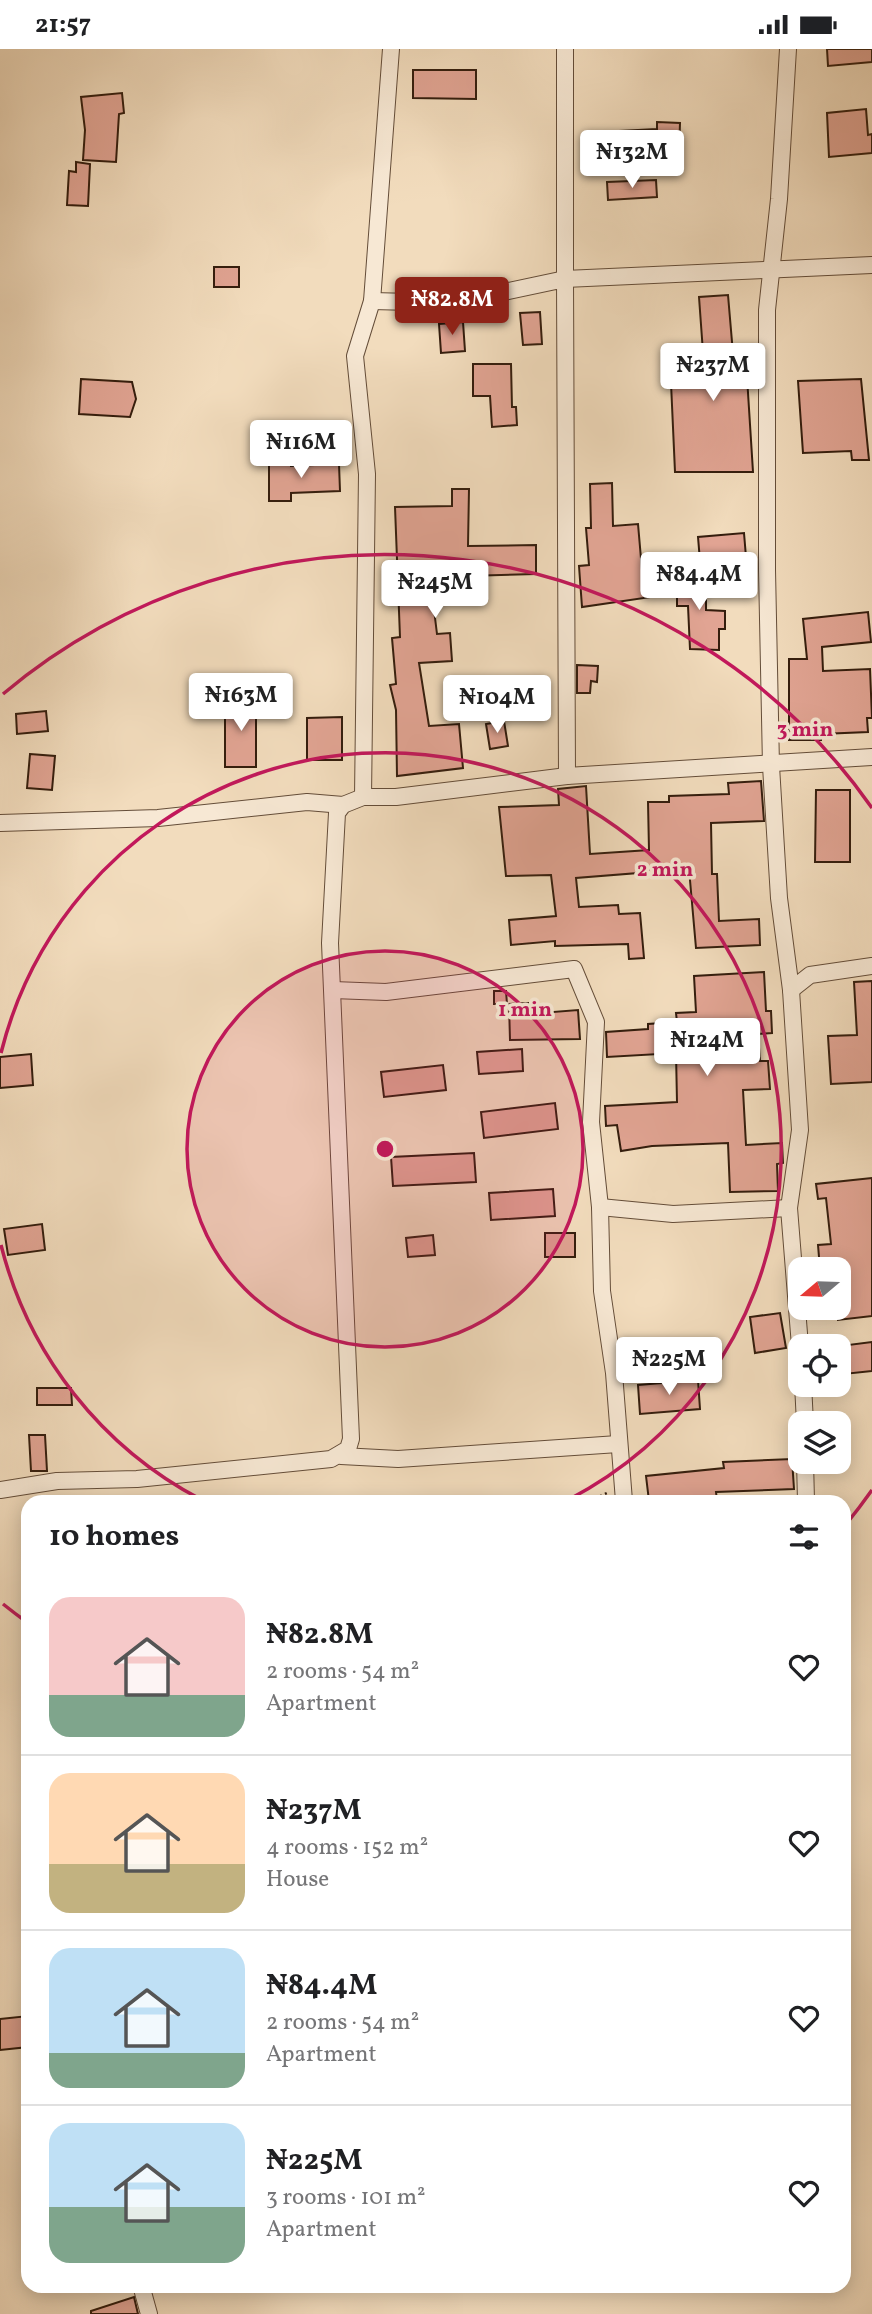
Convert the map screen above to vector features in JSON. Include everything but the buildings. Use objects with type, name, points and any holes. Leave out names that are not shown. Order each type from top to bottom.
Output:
[{"type":"street","points":[[363,797],[368,474],[355,356],[372,301],[391,49]]},
{"type":"street","points":[[565,49],[567,776]]},
{"type":"street","points":[[788,49],[779,199],[766,310],[766,415],[771,765],[779,898],[790,990],[800,1130],[789,1208],[799,1334]]},
{"type":"street","points":[[372,301],[452,303],[565,279],[872,265]]},
{"type":"street","points":[[0,823],[158,818],[307,802],[343,805],[363,797],[396,797],[567,776],[872,757]]},
{"type":"street","points":[[341,1456],[348,1449],[351,1439],[330,943],[337,813],[343,805]]},
{"type":"street","points":[[787,957],[810,975]]},
{"type":"street","points":[[790,990],[810,975],[872,966]]},
{"type":"street","points":[[333,990],[386,992],[574,969],[596,1022],[592,1122],[600,1207],[602,1291],[614,1373],[623,1495]]},
{"type":"street","points":[[600,1207],[673,1214],[789,1208]]},
{"type":"street","points":[[0,1490],[57,1481],[137,1479],[341,1456],[398,1458],[618,1444]]},
{"type":"street","points":[[805,1474],[806,1495]]},
{"type":"street","points":[[143,2293],[149,2314]]}]
